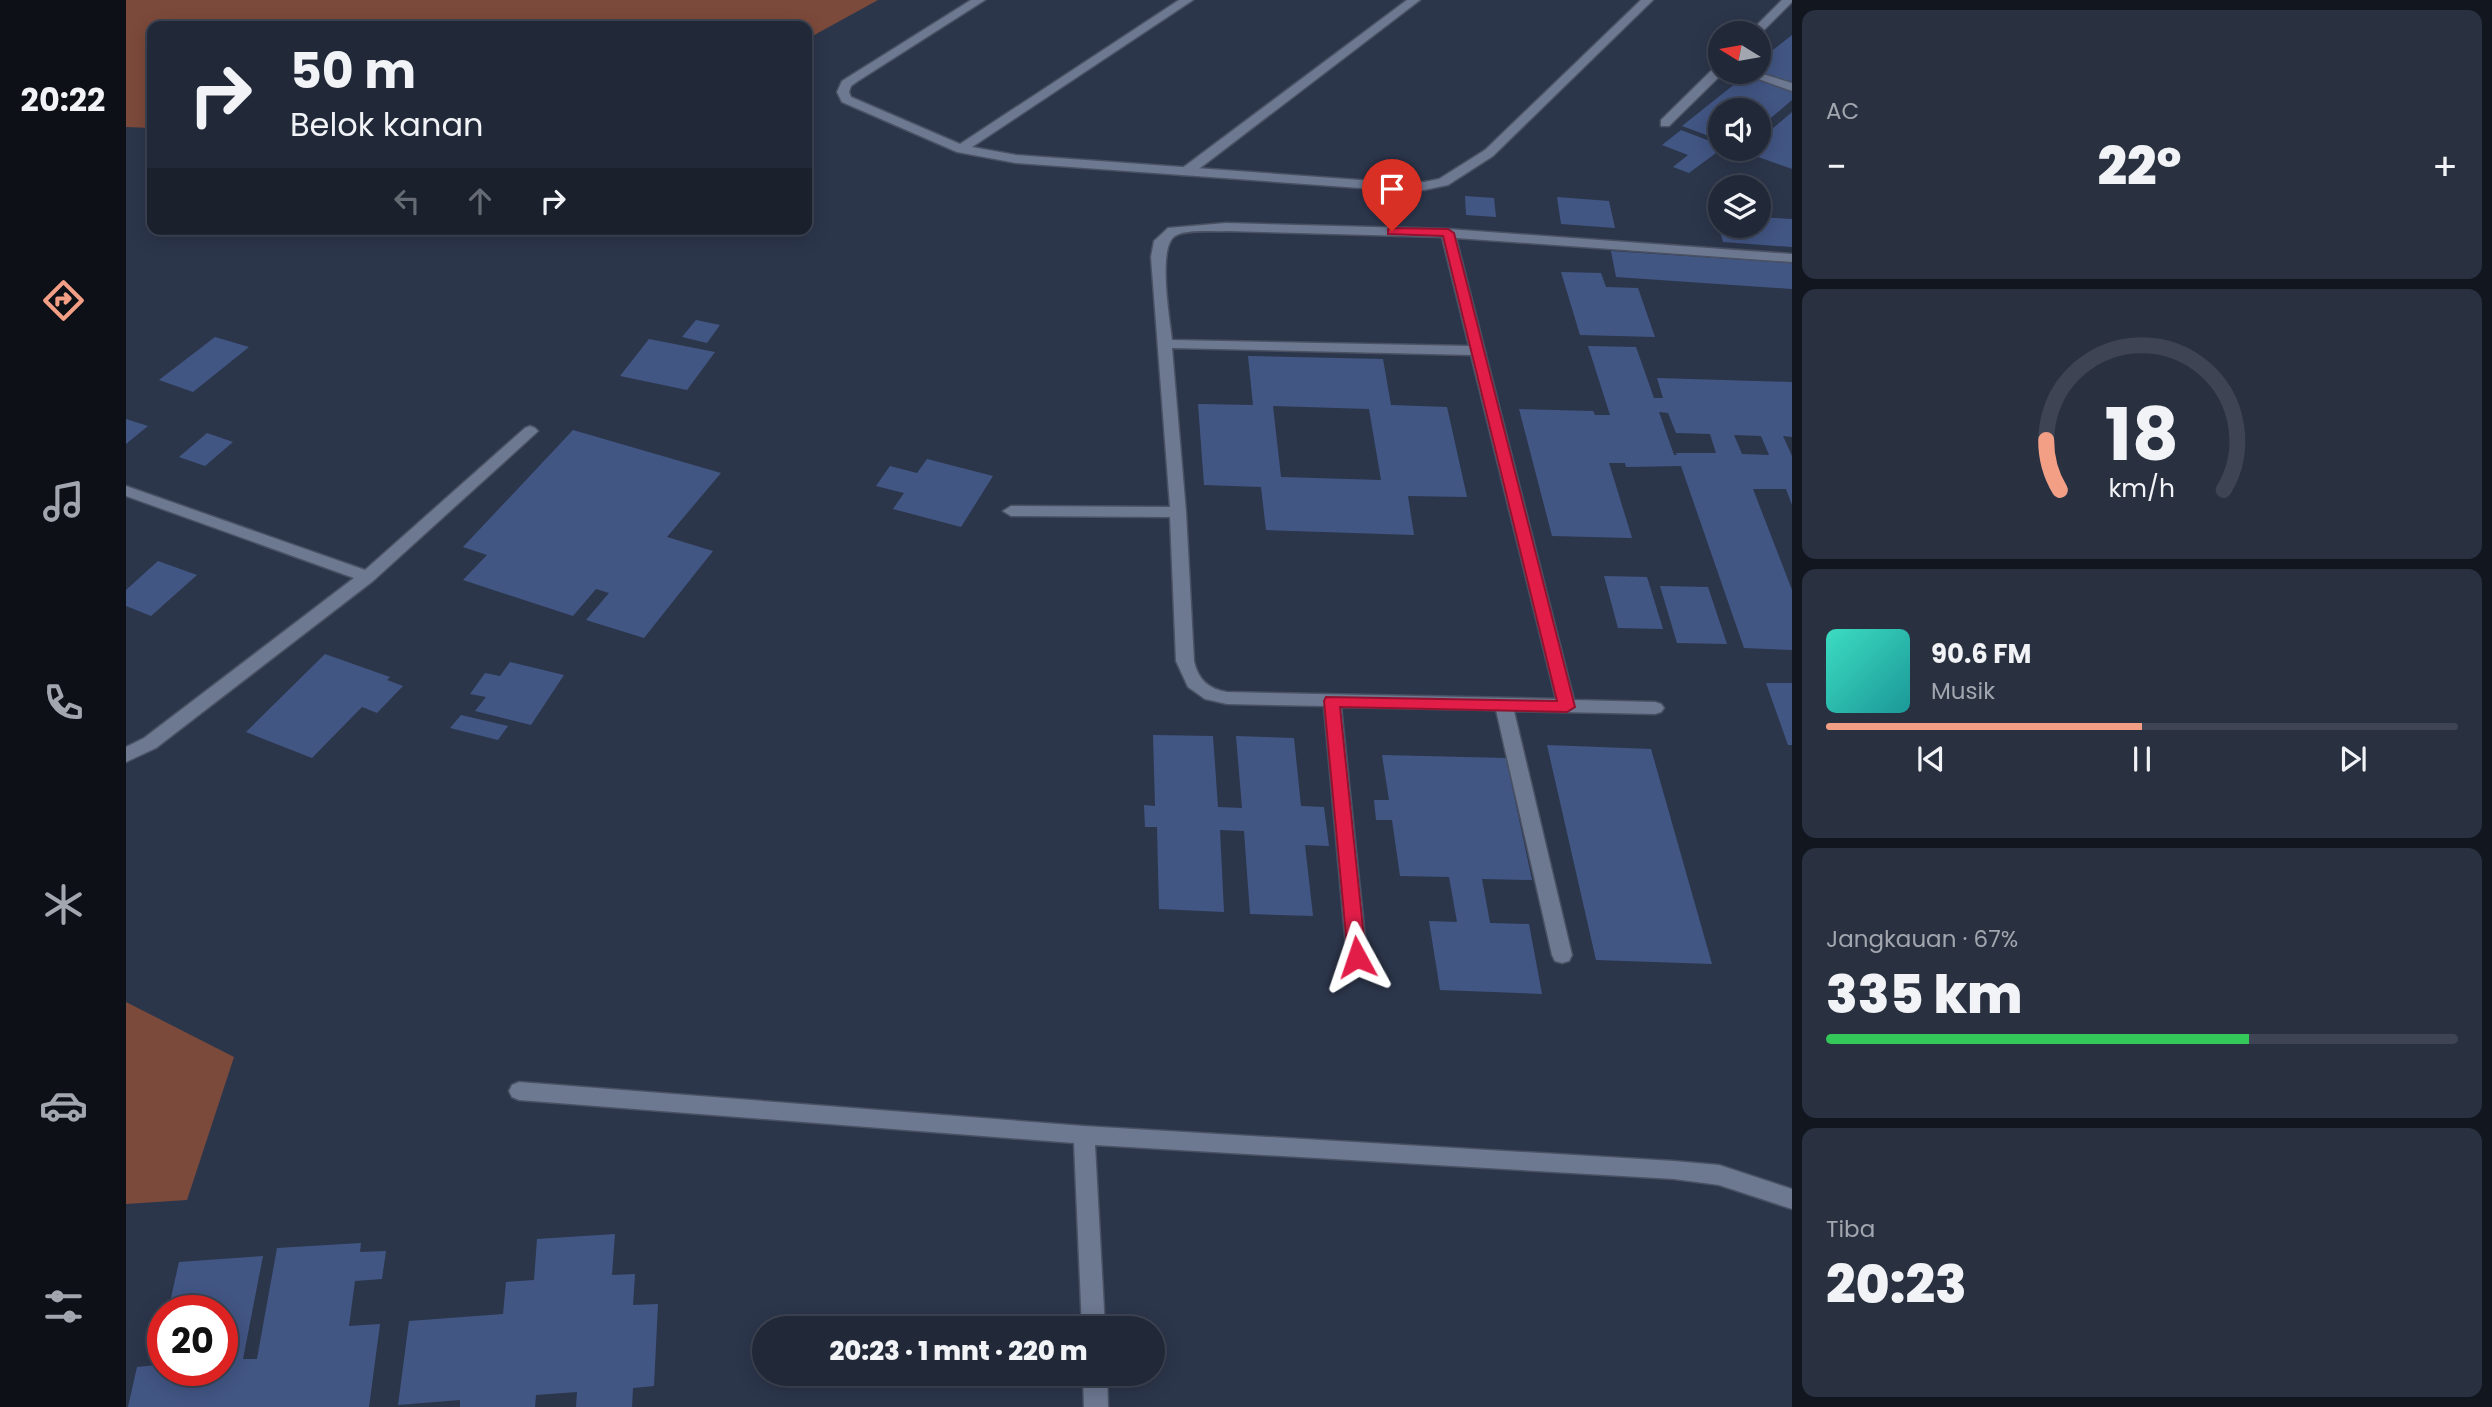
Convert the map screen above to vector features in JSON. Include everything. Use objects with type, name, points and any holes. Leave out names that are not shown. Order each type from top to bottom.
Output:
[{"type":"street","points":[[979,0],[854,78],[846,84],[843,92],[846,99],[961,149],[1030,160],[1388,186],[1424,186],[1443,182],[1489,153],[1647,0]]},
{"type":"street","points":[[961,149],[1186,0]]},
{"type":"street","points":[[1186,172],[1414,0]]},
{"type":"street","points":[[1767,21],[1788,0]]},
{"type":"street","points":[[1771,80],[1792,87]]},
{"type":"street","points":[[1665,123],[1708,81]]},
{"type":"street","points":[[1655,708],[1216,696],[1201,690],[1192,682],[1185,661],[1178,512],[1158,257],[1161,241],[1173,231],[1226,227],[1448,233],[1792,258]]},
{"type":"street","points":[[1448,233],[1567,707]]},
{"type":"street","points":[[1164,344],[1479,351]]},
{"type":"street","points":[[126,755],[150,743],[367,577],[530,431]]},
{"type":"street","points":[[126,491],[367,577]]},
{"type":"street","points":[[1012,511],[1178,512]]},
{"type":"street","points":[[1332,701],[1357,957]]},
{"type":"street","points":[[1504,705],[1562,955]]},
{"type":"street","points":[[519,1090],[1084,1135],[1674,1170],[1719,1175],[1792,1199]]},
{"type":"street","points":[[1084,1135],[1092,1316]]},
{"type":"street","points":[[1095,1386],[1096,1407]]},
{"type":"shaded area","points":[[126,0],[878,0],[812,36],[812,21],[147,21],[147,128],[126,127]]},
{"type":"shaded area","points":[[126,1002],[234,1057],[187,1200],[126,1204]]},
{"type":"building","points":[[1792,35],[1792,85],[1771,77],[1771,52]]},
{"type":"building","points":[[1735,84],[1771,84],[1792,91],[1792,100],[1771,118],[1771,98],[1717,98]]},
{"type":"building","points":[[1708,105],[1708,136],[1682,126]]},
{"type":"building","points":[[1792,112],[1792,169],[1769,161],[1771,130]]},
{"type":"building","points":[[1681,130],[1708,140],[1708,159],[1689,173],[1673,167],[1688,155],[1662,145]]},
{"type":"building","points":[[1465,196],[1494,198],[1496,217],[1466,215]]},
{"type":"building","points":[[1557,197],[1609,201],[1615,228],[1561,224]]},
{"type":"building","points":[[1771,218],[1792,219],[1792,247],[1723,242],[1722,238],[1771,238]]},
{"type":"building","points":[[1611,251],[1792,263],[1792,289],[1616,277]]},
{"type":"building","points":[[1561,272],[1601,273],[1606,287],[1638,288],[1655,337],[1580,335]]},
{"type":"building","points":[[696,320],[720,325],[707,343],[682,337]]},
{"type":"building","points":[[215,337],[249,347],[193,392],[159,380]]},
{"type":"building","points":[[649,339],[715,352],[687,390],[620,376]]},
{"type":"building","points":[[1588,346],[1636,347],[1654,398],[1663,398],[1657,378],[1792,382],[1792,437],[1783,436],[1792,456],[1792,505],[1786,489],[1753,489],[1792,590],[1792,650],[1744,648],[1681,466],[1626,467],[1625,463],[1609,463],[1632,538],[1552,536],[1519,409],[1593,411],[1595,415],[1610,415]],"holes":[[[1659,412],[1668,413],[1676,433],[1710,434],[1716,453],[1674,455]],[[1734,435],[1761,436],[1769,455],[1742,454]]]},
{"type":"building","points":[[1248,356],[1383,359],[1391,405],[1447,407],[1467,497],[1408,496],[1414,535],[1266,530],[1261,487],[1204,485],[1198,404],[1253,405]],"holes":[[[1273,406],[1369,409],[1381,480],[1281,477]]]},
{"type":"building","points":[[126,419],[148,426],[126,444]]},
{"type":"building","points":[[573,430],[721,473],[667,537],[713,551],[644,638],[586,620],[609,593],[596,589],[573,616],[463,580],[487,555],[463,547]]},
{"type":"building","points":[[207,433],[233,442],[205,466],[179,457]]},
{"type":"building","points":[[927,459],[993,476],[961,527],[893,509],[904,493],[876,486],[890,466],[917,473]]},
{"type":"building","points":[[158,561],[197,575],[151,616],[126,606],[126,590]]},
{"type":"building","points":[[1604,576],[1647,577],[1663,629],[1618,628]]},
{"type":"building","points":[[1660,586],[1708,587],[1727,644],[1677,643]]},
{"type":"building","points":[[325,654],[390,677],[387,680],[403,686],[377,713],[362,707],[312,758],[246,732]]},
{"type":"building","points":[[510,662],[564,675],[531,725],[475,711],[486,697],[470,694],[485,673],[500,676]]},
{"type":"building","points":[[1766,683],[1792,683],[1792,745],[1788,745]]},
{"type":"building","points":[[461,715],[508,726],[498,740],[450,728]]},
{"type":"building","points":[[1153,735],[1213,736],[1218,807],[1242,808],[1236,736],[1294,738],[1301,806],[1324,807],[1329,846],[1305,845],[1313,916],[1250,914],[1244,831],[1220,830],[1224,912],[1159,909],[1157,827],[1145,827],[1144,805],[1155,806]]},
{"type":"building","points":[[1547,745],[1651,749],[1712,964],[1596,960]]},
{"type":"building","points":[[1382,755],[1506,758],[1532,880],[1482,879],[1490,923],[1529,924],[1542,994],[1440,990],[1429,921],[1457,922],[1449,877],[1400,876],[1392,820],[1376,820],[1374,800],[1389,800]]},
{"type":"building","points":[[615,1234],[612,1275],[635,1274],[633,1305],[658,1304],[654,1386],[633,1388],[632,1407],[576,1407],[577,1392],[536,1395],[535,1407],[460,1407],[460,1400],[398,1405],[409,1321],[503,1314],[506,1282],[534,1280],[537,1239]]},
{"type":"building","points":[[361,1243],[360,1252],[386,1251],[382,1279],[355,1281],[349,1326],[380,1324],[369,1407],[128,1407],[137,1367],[147,1366],[147,1386],[238,1386],[238,1295],[172,1295],[179,1262],[263,1256],[243,1359],[257,1359],[277,1248]]},
{"type":"route","points":[[1357,957],[1332,701],[1567,707],[1448,233],[1392,231]]}]
